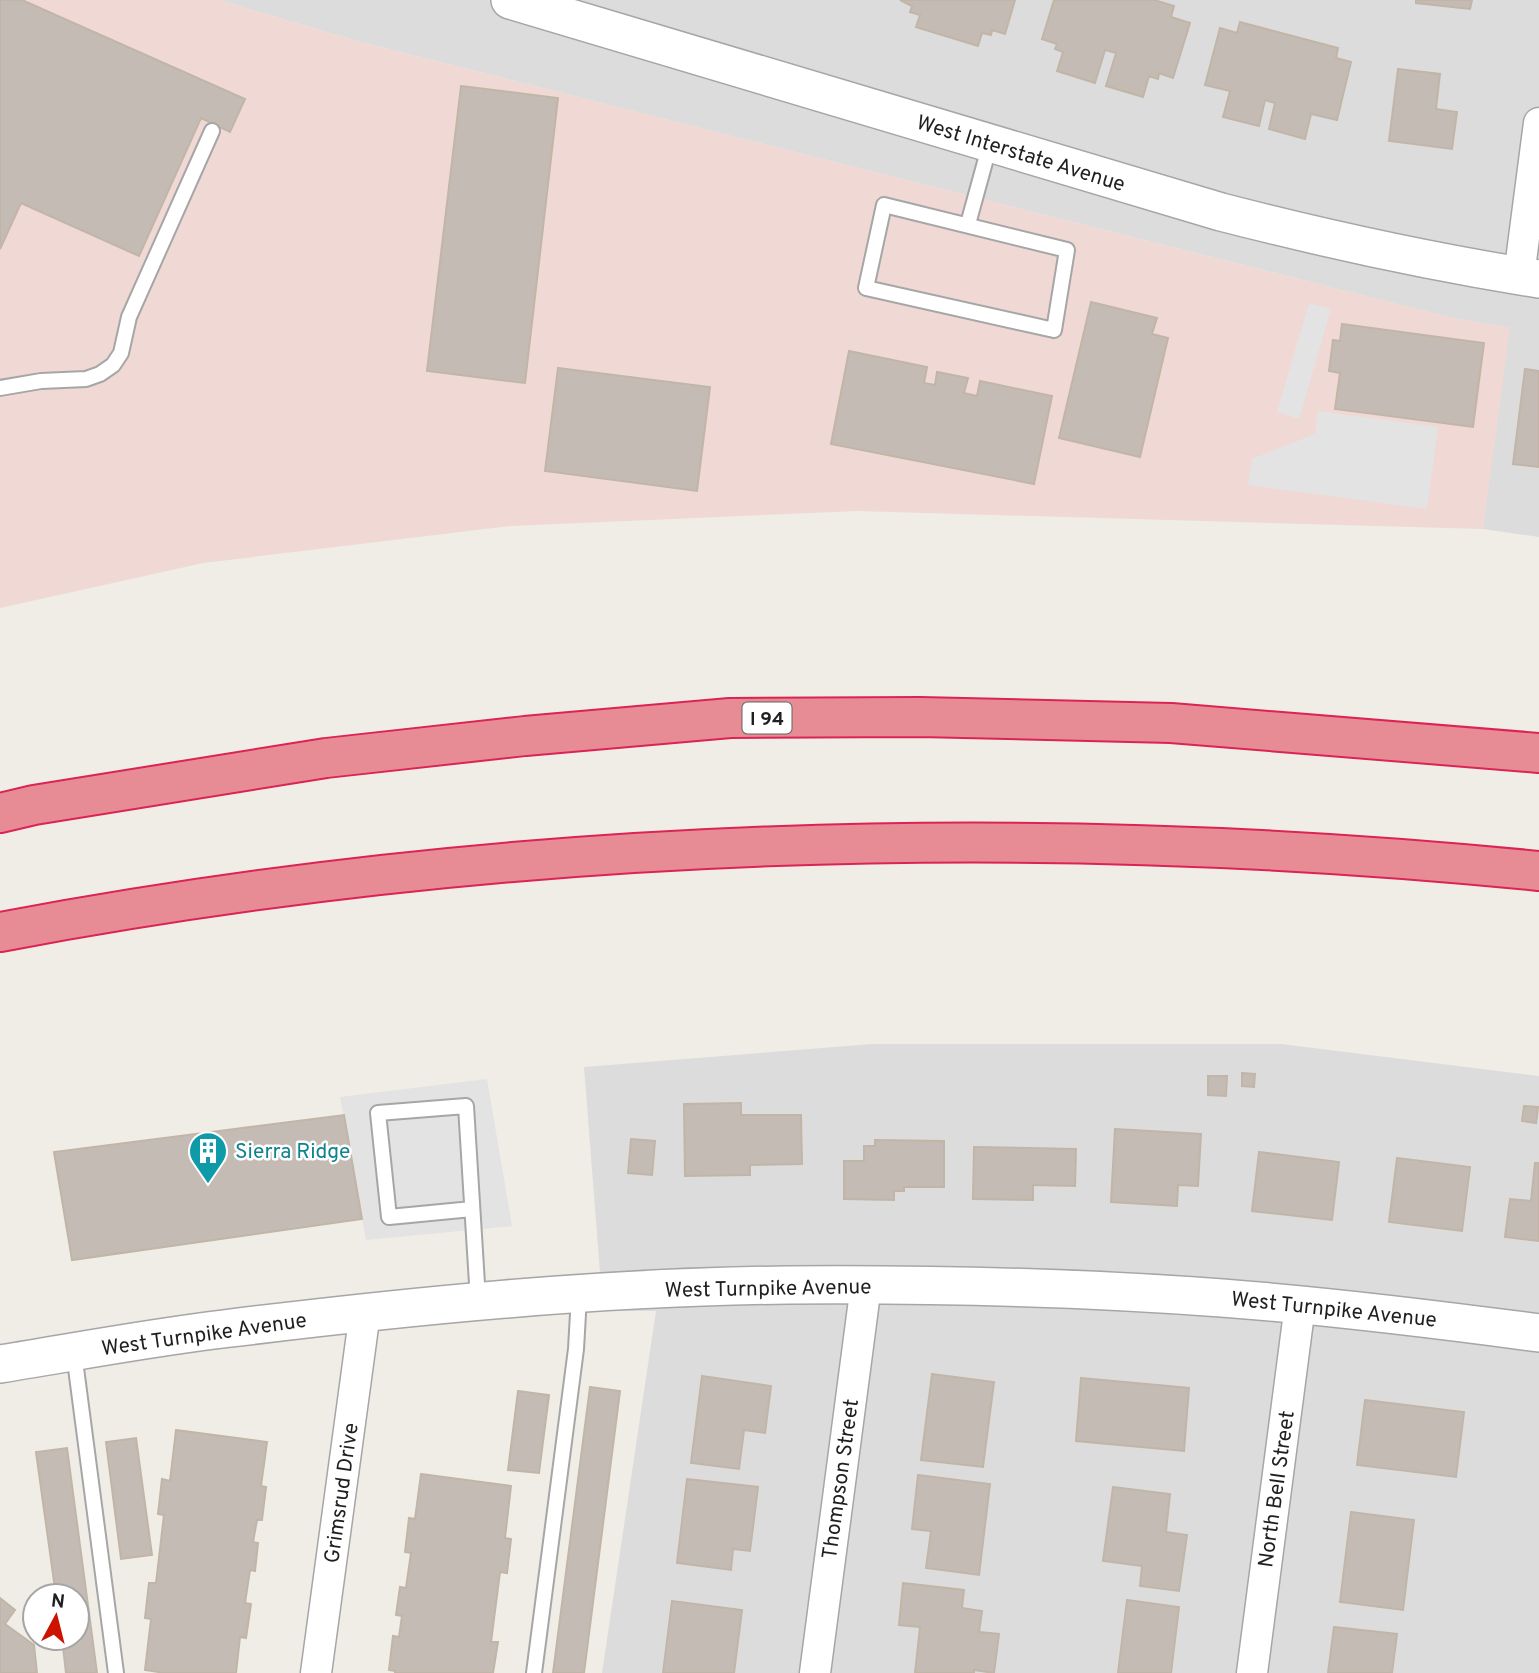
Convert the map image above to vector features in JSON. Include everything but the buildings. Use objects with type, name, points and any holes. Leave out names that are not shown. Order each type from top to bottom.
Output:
[{"type":"highway","name":"I 94","points":[[0,813],[34,805],[326,758],[525,736],[730,718],[920,717],[1171,723],[1539,753]]},
{"type":"highway","points":[[0,932],[218,897],[383,876],[542,860],[758,847],[905,842],[1127,844],[1344,854],[1539,871]]},
{"type":"street","name":"West Interstate Avenue","points":[[510,0],[1221,212],[1303,234],[1529,278]]},
{"type":"street","points":[[1529,278],[1539,123]]},
{"type":"street","name":"West Turnpike Avenue","points":[[0,1364],[219,1329],[365,1312],[579,1294],[785,1285],[1042,1288],[1300,1305],[1539,1332]]},
{"type":"street","name":"Thompson Street","points":[[815,1673],[866,1286]]},
{"type":"street","name":"North Bell Street","points":[[1252,1673],[1300,1305]]},
{"type":"street","name":"Grimsrud Drive","points":[[316,1673],[365,1312]]},
{"type":"lane","points":[[0,388],[41,381],[86,379],[113,365],[121,353],[129,317],[212,131]]},
{"type":"lane","points":[[968,224],[990,144]]},
{"type":"lane","points":[[884,205],[968,224],[1067,250],[1054,330],[866,288],[884,205]]},
{"type":"lane","points":[[472,1209],[388,1217],[378,1113],[466,1107],[478,1302]]},
{"type":"lane","points":[[534,1673],[576,1349],[579,1294]]},
{"type":"lane","points":[[74,1352],[116,1673]]},
{"type":"shaded area","points":[[0,0],[219,0],[364,43],[1453,318],[1510,328],[1483,529],[857,511],[511,526],[203,563],[0,608]]},
{"type":"shaded area","points":[[219,0],[1539,0],[1539,537],[1483,529],[1509,328],[1453,318],[364,43]]},
{"type":"shaded area","points":[[1309,303],[1331,309],[1299,419],[1277,412]]},
{"type":"shaded area","points":[[1318,411],[1438,427],[1427,509],[1248,485],[1252,459],[1315,434]]},
{"type":"shaded area","points":[[872,1044],[1281,1044],[1539,1076],[1539,1673],[602,1673],[656,1311],[603,1311],[584,1067]]},
{"type":"shaded area","points":[[487,1079],[512,1226],[366,1240],[340,1097]]},
{"type":"place","name":"Sierra Ridge","points":[[208,1185]]}]
